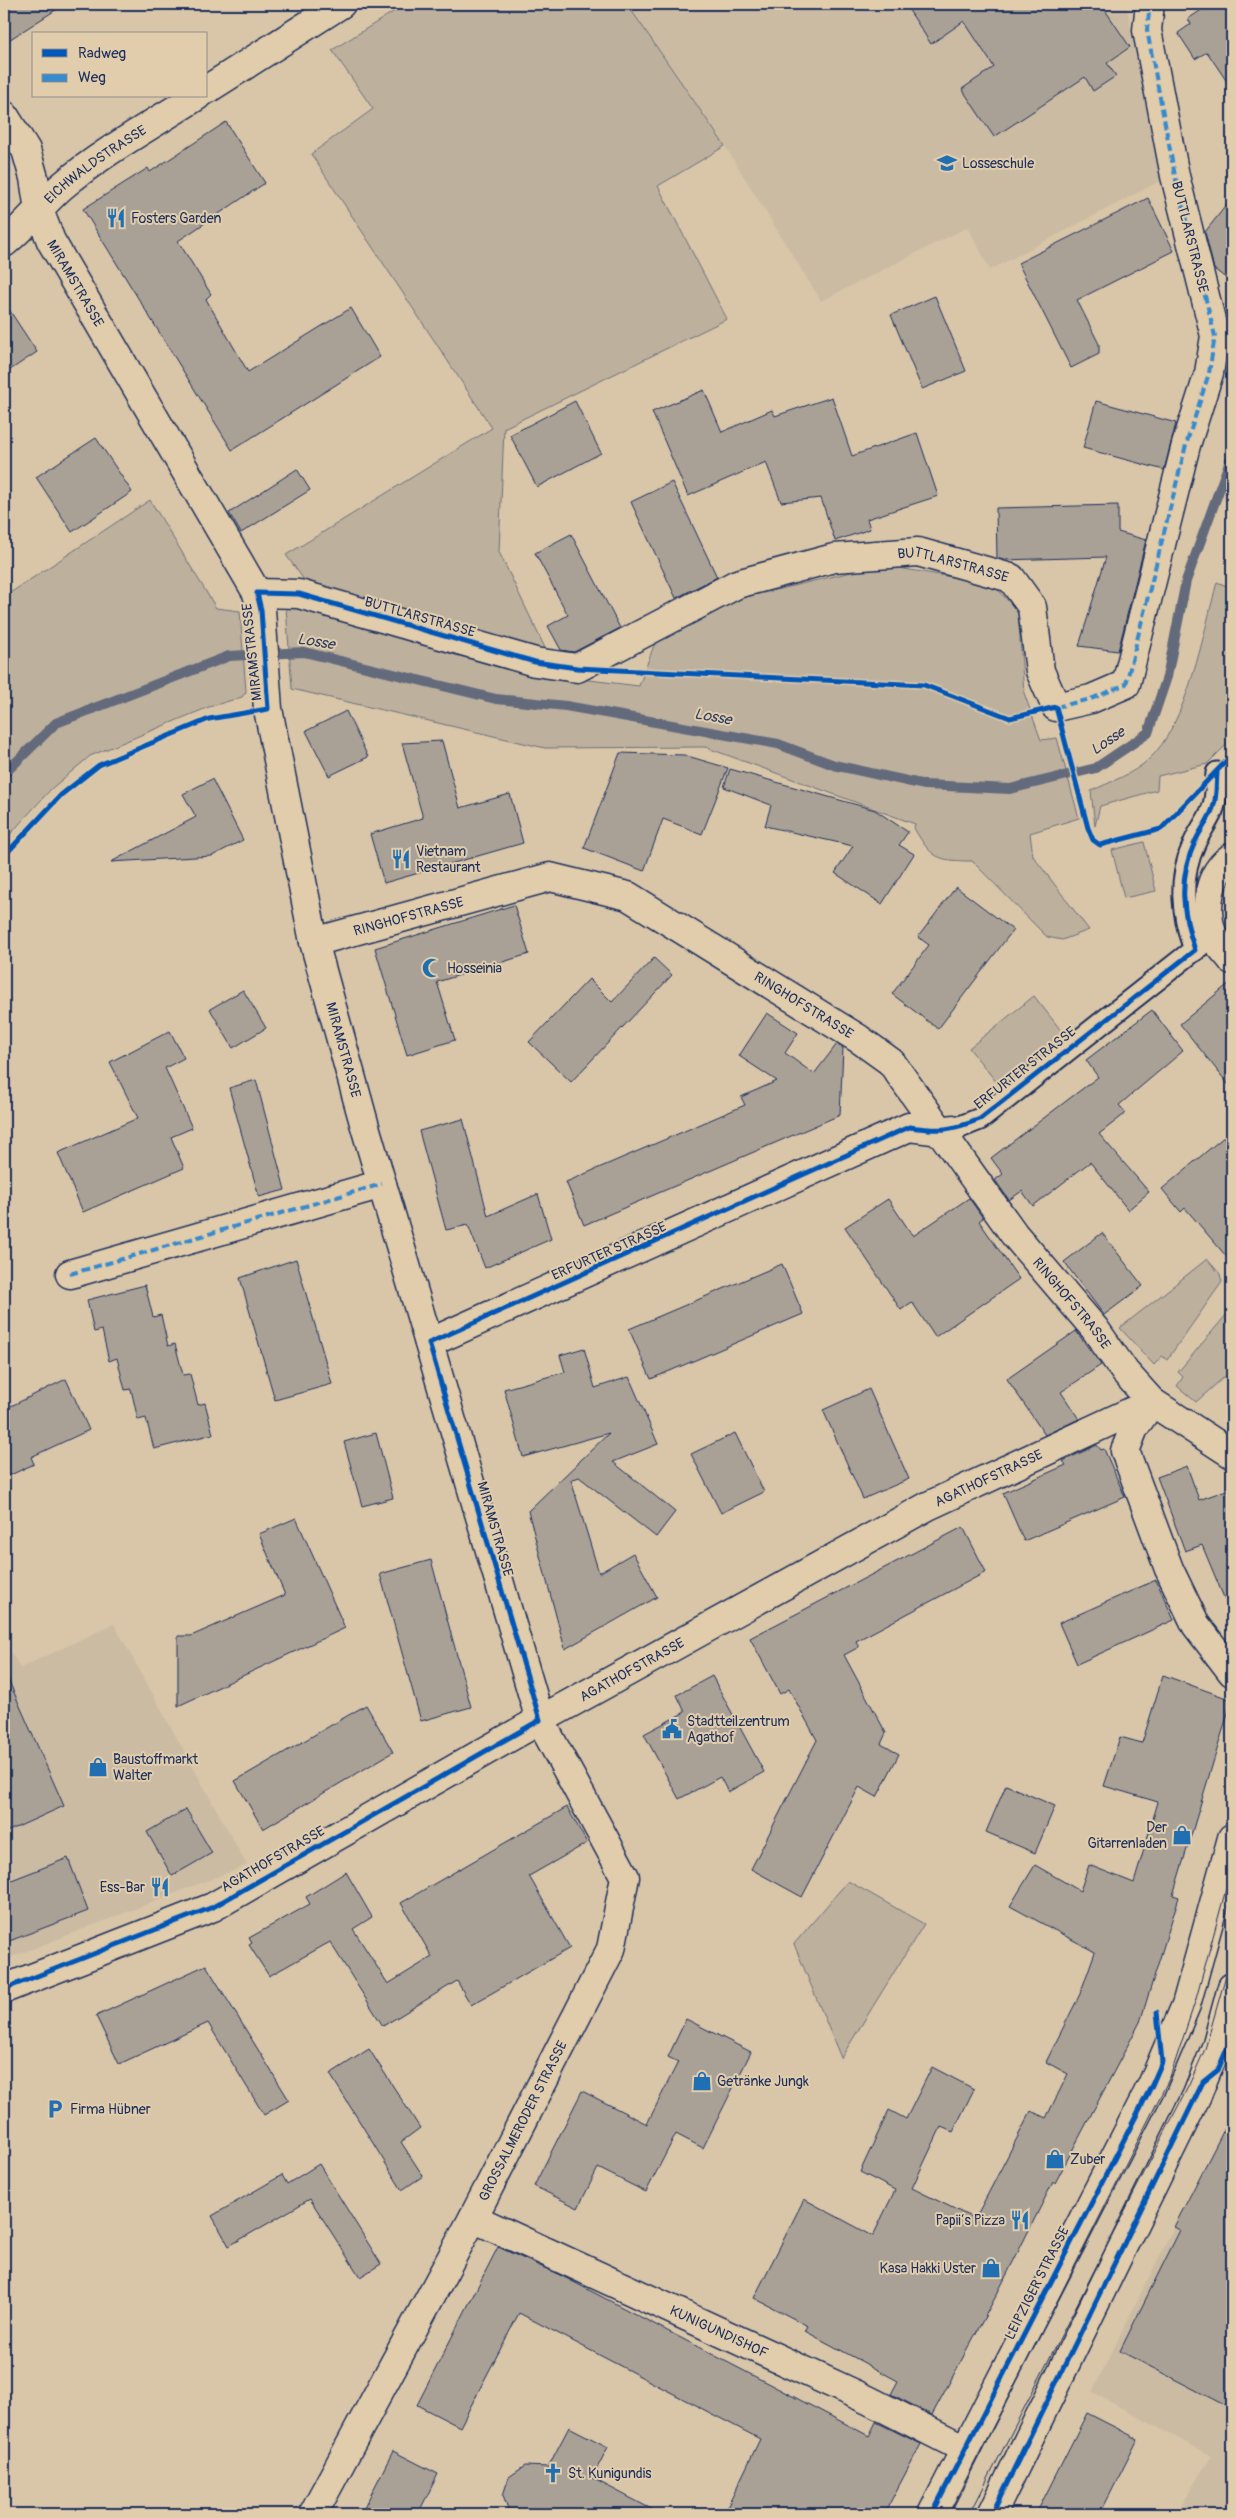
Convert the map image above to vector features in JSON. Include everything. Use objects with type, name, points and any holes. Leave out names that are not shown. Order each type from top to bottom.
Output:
[{"type":"street","points":[[208,89],[341,4]]},
{"type":"street","name":"BUTTLARSTRASSE","points":[[259,601],[299,594],[535,662],[577,668],[737,584],[834,558],[918,552],[1011,578],[1032,608],[1040,671],[1056,707],[1091,700],[1126,684],[1186,445],[1209,373],[1214,336],[1175,176],[1146,30],[1150,4]]},
{"type":"street","name":"EICHWALDSTRASSE","points":[[4,243],[22,228],[61,188],[98,160],[194,98]]},
{"type":"street","name":"MIRAMSTRASSE","points":[[4,115],[26,150],[34,178],[39,210],[51,241],[259,601],[268,709],[314,942],[382,1184],[540,1720]]},
{"type":"street","points":[[1217,773],[1214,807],[1194,842],[1185,870],[1182,901],[1186,927],[1204,943],[1232,960]]},
{"type":"street","points":[[1204,943],[1211,885],[1225,862],[1232,857]]},
{"type":"street","name":"RINGHOFSTRASSE","points":[[314,942],[550,877],[628,896],[859,1039],[891,1062],[948,1130],[1014,1234],[1095,1329],[1125,1372],[1152,1402],[1232,1454]]},
{"type":"street","name":"ERFURTER STRASSE","points":[[429,1344],[909,1127],[948,1130],[980,1119],[1204,943]]},
{"type":"street","points":[[70,1274],[382,1184]]},
{"type":"street","points":[[1152,1402],[1134,1428],[1124,1451],[1169,1569],[1196,1625],[1232,1672]]},
{"type":"street","name":"AGATHOFSTRASSE","points":[[4,1989],[213,1907],[540,1720],[928,1506],[1152,1402]]},
{"type":"street","name":"GROSSALMERODER STRASSE","points":[[314,2514],[473,2218],[611,1949],[625,1877],[540,1720]]},
{"type":"street","name":"LEIPZIGER STRASSE","points":[[932,2514],[1152,2085],[1175,2035],[1186,2005],[1232,1838]]},
{"type":"street","points":[[992,2514],[1197,2095],[1216,2047],[1232,1987]]},
{"type":"street","name":"KUNIGUNDISHOF","points":[[473,2218],[868,2400],[965,2449]]},
{"type":"shaded area","points":[[406,4],[627,4],[725,146],[658,186],[727,319],[504,428],[499,552],[546,650],[528,647],[310,588],[286,555],[492,428],[311,154],[373,109],[332,50]]},
{"type":"shaded area","name":"Losseschule","points":[[627,4],[1126,4],[1162,180],[990,270],[968,227],[821,301],[725,146]]},
{"type":"shaded area","points":[[150,500],[216,608],[240,611],[246,692],[242,697],[209,707],[90,756],[51,789],[4,841],[4,597]]},
{"type":"shaded area","points":[[881,565],[993,584],[1018,612],[1024,693],[1041,740],[1057,738],[1079,818],[1030,833],[1033,856],[1089,930],[1062,940],[1047,937],[972,861],[951,860],[936,856],[931,852],[914,828],[915,824],[705,747],[545,748],[292,689],[286,608],[301,607],[581,679],[639,686],[657,637],[725,602]]},
{"type":"shaded area","points":[[1217,582],[1232,588],[1232,739],[1207,764],[1158,776],[1157,790],[1100,806],[1095,826],[1091,791],[1142,765],[1162,745],[1173,725],[1184,702],[1200,651]]},
{"type":"shaded area","points":[[1144,842],[1156,891],[1124,898],[1112,850]]},
{"type":"shaded area","points":[[1034,996],[1067,1038],[1002,1089],[969,1048]]},
{"type":"shaded area","points":[[1207,1259],[1220,1274],[1222,1282],[1167,1360],[1162,1356],[1154,1365],[1120,1328]]},
{"type":"shaded area","points":[[1232,1308],[1232,1370],[1196,1402],[1177,1386],[1183,1377],[1178,1372]]},
{"type":"shaded area","name":"Baustoffmarkt Walter","points":[[114,1624],[247,1865],[4,1960],[4,1640],[20,1668]]},
{"type":"shaded area","points":[[848,1881],[924,1924],[841,2058],[794,1944]]},
{"type":"shaded area","points":[[1174,2227],[1232,2257],[1232,2514],[1176,2514],[1211,2456],[1092,2392]]},
{"type":"building","points":[[4,4],[65,4],[4,43]]},
{"type":"building","points":[[905,4],[1101,4],[1130,47],[1107,63],[1116,76],[1093,91],[1085,77],[994,137],[962,89],[994,67],[964,21],[931,44]]},
{"type":"building","points":[[1210,4],[1232,4],[1232,89],[1207,52],[1195,59],[1178,33],[1191,24],[1188,19]]},
{"type":"building","points":[[226,122],[265,183],[178,241],[211,294],[206,299],[248,372],[351,308],[380,357],[232,450],[83,209],[148,168],[150,172]]},
{"type":"building","points":[[1148,198],[1174,251],[1077,300],[1099,344],[1099,354],[1071,368],[1018,263]]},
{"type":"building","points":[[1232,198],[1232,283],[1214,269],[1205,232]]},
{"type":"building","points":[[935,296],[966,371],[922,389],[891,315]]},
{"type":"building","points":[[4,302],[37,352],[4,374]]},
{"type":"building","points":[[704,390],[722,432],[772,410],[775,416],[832,397],[852,456],[917,433],[938,496],[867,519],[870,529],[835,541],[821,498],[781,502],[766,462],[688,496],[652,412]]},
{"type":"building","points":[[575,401],[601,453],[537,487],[510,435]]},
{"type":"building","points":[[1096,401],[1176,423],[1164,470],[1083,448]]},
{"type":"building","points":[[96,438],[132,492],[72,532],[36,477]]},
{"type":"building","points":[[297,469],[310,490],[241,533],[229,513]]},
{"type":"building","points":[[672,482],[717,577],[676,598],[631,502]]},
{"type":"building","points":[[1118,505],[1118,532],[1146,540],[1118,651],[1079,646],[1106,557],[1003,560],[997,558],[996,508]]},
{"type":"building","points":[[571,534],[620,628],[574,652],[561,650],[548,626],[568,615],[535,553]]},
{"type":"building","points":[[346,711],[368,757],[329,776],[306,731]]},
{"type":"building","points":[[442,741],[460,808],[510,794],[523,843],[384,883],[370,834],[423,818],[402,743]]},
{"type":"building","points":[[620,753],[684,755],[728,768],[702,834],[663,819],[644,871],[584,848]]},
{"type":"building","points":[[730,769],[875,810],[908,832],[899,845],[914,854],[882,904],[835,873],[853,846],[765,826],[771,805],[724,787]]},
{"type":"building","points":[[212,779],[243,840],[212,856],[111,862],[196,817],[183,794]]},
{"type":"building","points":[[956,887],[1013,930],[938,1029],[892,994],[929,945],[918,937]]},
{"type":"building","name":"Hosseinia","points":[[514,905],[529,954],[437,982],[455,1040],[407,1055],[375,948]]},
{"type":"building","points":[[654,958],[672,975],[571,1082],[529,1042],[589,979],[612,1002]]},
{"type":"building","points":[[1232,981],[1232,1089],[1180,1024]]},
{"type":"building","points":[[243,990],[266,1028],[233,1048],[210,1009]]},
{"type":"building","points":[[1152,1010],[1183,1051],[1119,1105],[1126,1113],[1099,1134],[1149,1192],[1128,1210],[1090,1162],[1033,1206],[1022,1191],[1009,1200],[995,1180],[1003,1174],[991,1158],[1098,1077],[1086,1060]]},
{"type":"building","points":[[767,1013],[798,1033],[785,1053],[814,1074],[837,1044],[843,1048],[840,1115],[584,1225],[566,1182],[745,1105],[741,1097],[777,1081],[739,1056]]},
{"type":"building","points":[[170,1031],[184,1058],[165,1068],[192,1128],[171,1137],[184,1168],[83,1212],[58,1153],[138,1118],[110,1062]]},
{"type":"building","points":[[256,1080],[285,1190],[259,1197],[229,1088]]},
{"type":"building","points":[[463,1119],[488,1216],[538,1194],[551,1239],[485,1268],[468,1225],[446,1230],[419,1131]]},
{"type":"building","points":[[1232,1130],[1232,1263],[1185,1208],[1181,1212],[1162,1189]]},
{"type":"building","points":[[969,1198],[983,1218],[979,1221],[1019,1279],[935,1337],[912,1302],[901,1310],[845,1227],[888,1199],[913,1236]]},
{"type":"building","points":[[1102,1233],[1143,1286],[1104,1315],[1064,1262]]},
{"type":"building","points":[[296,1259],[332,1384],[275,1400],[240,1278]]},
{"type":"building","points":[[782,1264],[803,1314],[651,1379],[629,1329]]},
{"type":"building","points":[[145,1285],[153,1317],[161,1315],[168,1346],[175,1344],[183,1375],[190,1374],[198,1405],[205,1403],[213,1434],[154,1449],[146,1418],[138,1420],[131,1389],[125,1390],[117,1358],[109,1361],[102,1330],[94,1332],[87,1300]]},
{"type":"building","points":[[1076,1331],[1101,1365],[1061,1392],[1079,1419],[1045,1435],[1007,1379]]},
{"type":"building","points":[[584,1348],[595,1388],[629,1377],[658,1444],[613,1462],[675,1512],[656,1537],[579,1477],[571,1480],[599,1573],[633,1553],[657,1597],[565,1649],[528,1511],[609,1433],[523,1457],[504,1389],[565,1372],[560,1355]]},
{"type":"building","points":[[66,1379],[89,1430],[31,1457],[34,1464],[4,1478],[4,1396],[9,1407]]},
{"type":"building","points":[[869,1389],[909,1479],[863,1499],[823,1410]]},
{"type":"building","points":[[376,1433],[393,1498],[362,1506],[344,1442]]},
{"type":"building","points":[[735,1433],[764,1492],[721,1513],[691,1454]]},
{"type":"building","points":[[1097,1445],[1101,1450],[1104,1449],[1125,1497],[1024,1541],[1003,1493],[1066,1465],[1063,1461]]},
{"type":"building","points":[[1187,1466],[1199,1500],[1232,1488],[1232,1617],[1202,1545],[1185,1551],[1157,1477]]},
{"type":"building","points":[[296,1518],[345,1628],[178,1706],[178,1636],[191,1636],[285,1595],[259,1534]]},
{"type":"building","points":[[963,1527],[986,1572],[856,1641],[859,1647],[844,1655],[886,1733],[881,1744],[899,1754],[877,1797],[859,1787],[802,1897],[751,1869],[817,1740],[789,1689],[780,1694],[750,1638]]},
{"type":"building","points":[[431,1560],[471,1707],[421,1721],[380,1574]]},
{"type":"building","points":[[1156,1580],[1174,1620],[1077,1664],[1059,1623]]},
{"type":"building","points":[[4,1670],[64,1806],[4,1833]]},
{"type":"building","points":[[1163,1675],[1232,1700],[1173,1895],[1179,1897],[1140,2022],[1055,2183],[1053,2182],[996,2296],[932,2415],[891,2394],[898,2381],[805,2331],[808,2326],[754,2298],[804,2199],[873,2236],[895,2190],[860,2172],[889,2110],[906,2119],[932,2067],[974,2089],[953,2132],[941,2127],[912,2188],[975,2219],[1031,2111],[1046,2118],[1068,2074],[1046,2062],[1080,1994],[1095,1952],[1010,1906],[1035,1865],[1080,1891],[1089,1865],[1134,1883],[1158,1802],[1104,1786],[1120,1737],[1142,1743]]},
{"type":"building","points":[[712,1676],[764,1772],[728,1792],[720,1777],[679,1799],[644,1734],[685,1712],[677,1695]]},
{"type":"building","points":[[366,1705],[393,1752],[263,1829],[235,1781]]},
{"type":"building","points":[[1006,1785],[1055,1806],[1035,1853],[986,1832]]},
{"type":"building","points":[[567,1807],[587,1843],[529,1876],[570,1948],[471,2005],[457,1981],[383,2026],[330,1942],[269,1976],[249,1945],[252,1943],[249,1938],[310,1904],[306,1897],[346,1872],[372,1917],[353,1929],[388,1984],[432,1957],[401,1903]]},
{"type":"building","points":[[186,1809],[212,1853],[172,1876],[147,1832]]},
{"type":"building","points":[[68,1858],[88,1911],[4,1943],[4,1883]]},
{"type":"building","points":[[206,1965],[289,2100],[264,2115],[208,2023],[119,2064],[96,2016]]},
{"type":"building","points":[[686,2019],[751,2052],[703,2148],[676,2134],[646,2192],[598,2168],[578,2208],[534,2186],[582,2091],[647,2124],[678,2062],[668,2057]]},
{"type":"building","points":[[369,2049],[420,2128],[401,2142],[423,2176],[402,2190],[330,2074]]},
{"type":"building","points":[[1232,2114],[1232,2409],[1120,2351],[1180,2230],[1174,2227]]},
{"type":"building","points":[[319,2164],[381,2264],[360,2277],[310,2199],[229,2246],[212,2216],[282,2175],[287,2184]]},
{"type":"building","points":[[498,2247],[562,2276],[869,2436],[876,2422],[921,2444],[884,2514],[724,2514],[760,2439],[519,2313],[460,2427],[417,2405]]},
{"type":"building","points":[[1087,2413],[1138,2439],[1100,2514],[1036,2514]]},
{"type":"building","name":"St. Kunigundis","points":[[569,2427],[608,2447],[592,2478],[661,2514],[510,2514],[503,2495],[509,2477],[525,2466],[548,2467]]},
{"type":"building","points":[[393,2451],[438,2474],[418,2514],[361,2514]]},
{"type":"waterway","name":"Losse","points":[[4,774],[56,723],[229,656],[304,652],[496,699],[566,706],[778,744],[834,765],[925,785],[1010,789],[1096,768],[1148,733],[1167,677],[1186,581],[1232,455]]},
{"type":"tram line","points":[[950,2514],[1170,2077],[1196,1999],[1232,1867]]},
{"type":"tram line","points":[[970,2514],[1189,2085],[1205,2049],[1232,1954]]},
{"type":"marked path","points":[[1056,707],[1091,699],[1126,684],[1186,445],[1209,373],[1215,336],[1175,176],[1147,30],[1150,4]]},
{"type":"marked path","points":[[70,1274],[382,1184]]},
{"type":"cycle path","points":[[4,856],[61,795],[99,765],[209,719],[268,709],[261,610],[257,593],[299,594],[535,662],[577,668],[924,685],[1010,718],[1056,707],[1088,828],[1093,840],[1100,845],[1161,829],[1232,755]]},
{"type":"cycle path","points":[[4,1989],[213,1907],[540,1720],[429,1343],[909,1127],[945,1129],[961,1126],[980,1119],[1195,950],[1187,923],[1184,882],[1190,855],[1214,804],[1217,773]]},
{"type":"cycle path","points":[[932,2514],[1152,2085],[1162,2062],[1157,2012]]},
{"type":"cycle path","points":[[992,2514],[1203,2082],[1218,2070],[1232,2037]]},
{"type":"place","name":"Losseschule","points":[[947,163]]},
{"type":"place","name":"Fosters Garden","points":[[116,218]]},
{"type":"place","name":"Vietnam Restaurant","points":[[401,859]]},
{"type":"place","name":"Hosseinia","points":[[432,968]]},
{"type":"place","name":"Stadtteilzentrum Agathof","points":[[672,1729]]},
{"type":"place","name":"Baustoffmarkt Walter","points":[[98,1767]]},
{"type":"place","name":"Der Gitarrenladen","points":[[1182,1835]]},
{"type":"place","name":"Ess-Bar","points":[[160,1887]]},
{"type":"place","name":"Getränke Jungk","points":[[702,2081]]},
{"type":"place","name":"Firma Hübner","points":[[55,2109]]},
{"type":"place","name":"Zuber","points":[[1055,2159]]},
{"type":"place","name":"Papii‘s Pizza","points":[[1020,2220]]},
{"type":"place","name":"Kasa Hakki Uster","points":[[991,2268]]},
{"type":"place","name":"St. Kunigundis","points":[[553,2473]]}]
